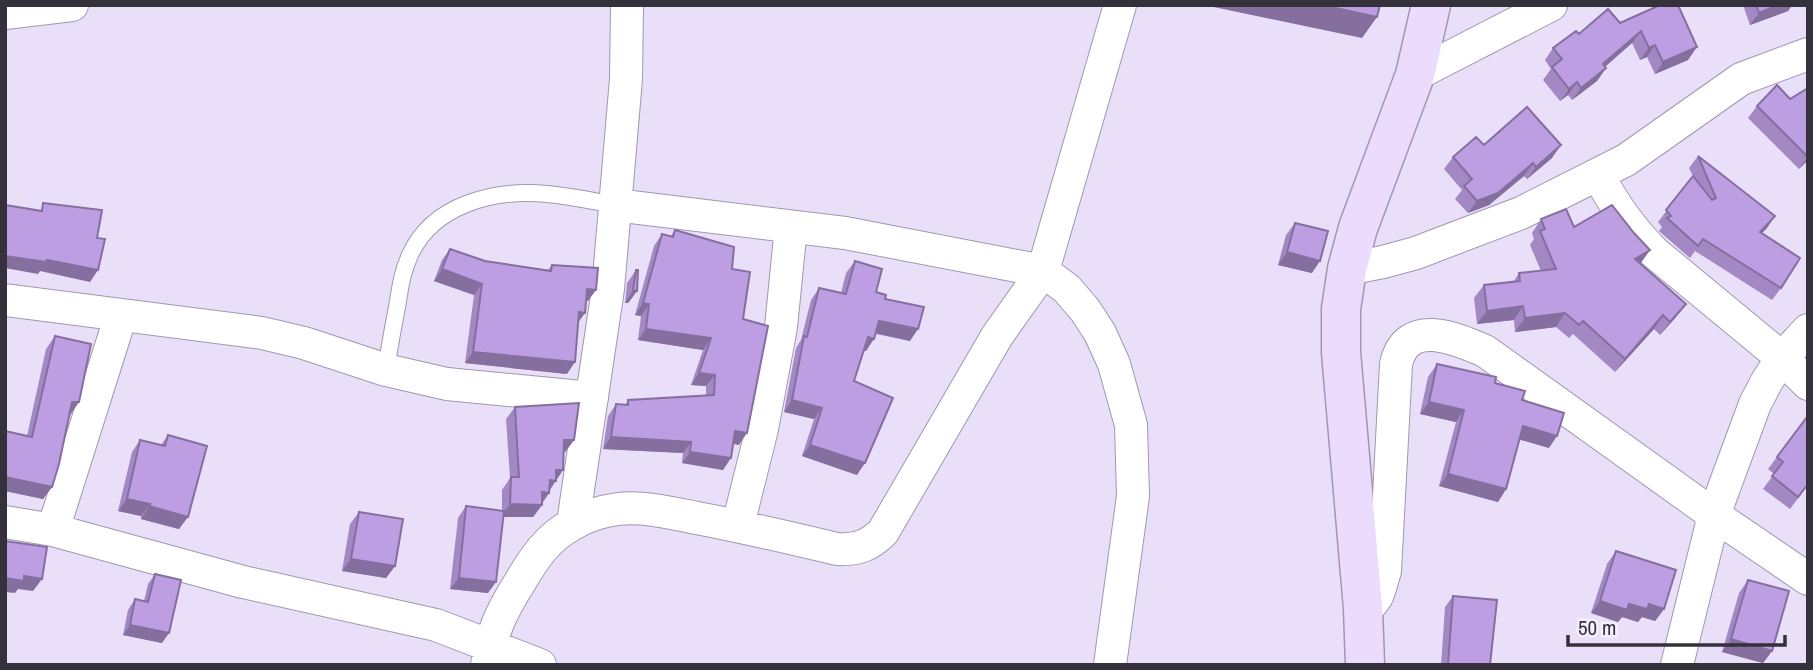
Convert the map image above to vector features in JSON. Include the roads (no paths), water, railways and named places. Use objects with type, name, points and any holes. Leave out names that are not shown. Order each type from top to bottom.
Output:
[{"type":"street","points":[[5,13],[72,5]]},
{"type":"street","points":[[573,523],[608,289],[626,79],[627,5]]},
{"type":"street","points":[[488,654],[505,608],[545,544],[573,523],[592,515],[619,509],[645,509],[738,525],[851,550],[873,541],[883,532],[997,336],[1043,271],[1120,5]]},
{"type":"street","points":[[1365,665],[1363,608],[1341,352],[1341,309],[1347,269],[1358,228],[1415,75],[1431,5]]},
{"type":"street","points":[[1415,75],[1551,5]]},
{"type":"street","points":[[1347,269],[1416,253],[1521,213],[1626,160],[1741,79],[1808,54]]},
{"type":"street","points":[[1598,174],[1621,215],[1635,233],[1655,253],[1782,358],[1808,384]]},
{"type":"street","points":[[615,205],[845,233],[1043,271],[1068,289],[1100,333],[1114,364],[1132,425],[1133,496],[1110,665]]},
{"type":"street","points":[[738,525],[762,429],[781,327],[791,227]]},
{"type":"street","points":[[5,300],[262,333],[304,343],[386,370],[447,384],[592,398]]},
{"type":"street","points":[[53,530],[121,315]]},
{"type":"street","points":[[1677,665],[1714,514],[1755,404],[1782,358],[1808,330]]},
{"type":"street","points":[[1363,608],[1376,599],[1385,571],[1396,363],[1406,342],[1419,335],[1451,338],[1485,351],[1808,579]]},
{"type":"street","points":[[5,522],[53,530],[243,582],[436,625],[488,654],[540,665]]},
{"type":"lane","points":[[386,370],[402,275],[410,254],[435,221],[452,210],[473,202],[516,194],[545,194],[615,205]]}]
